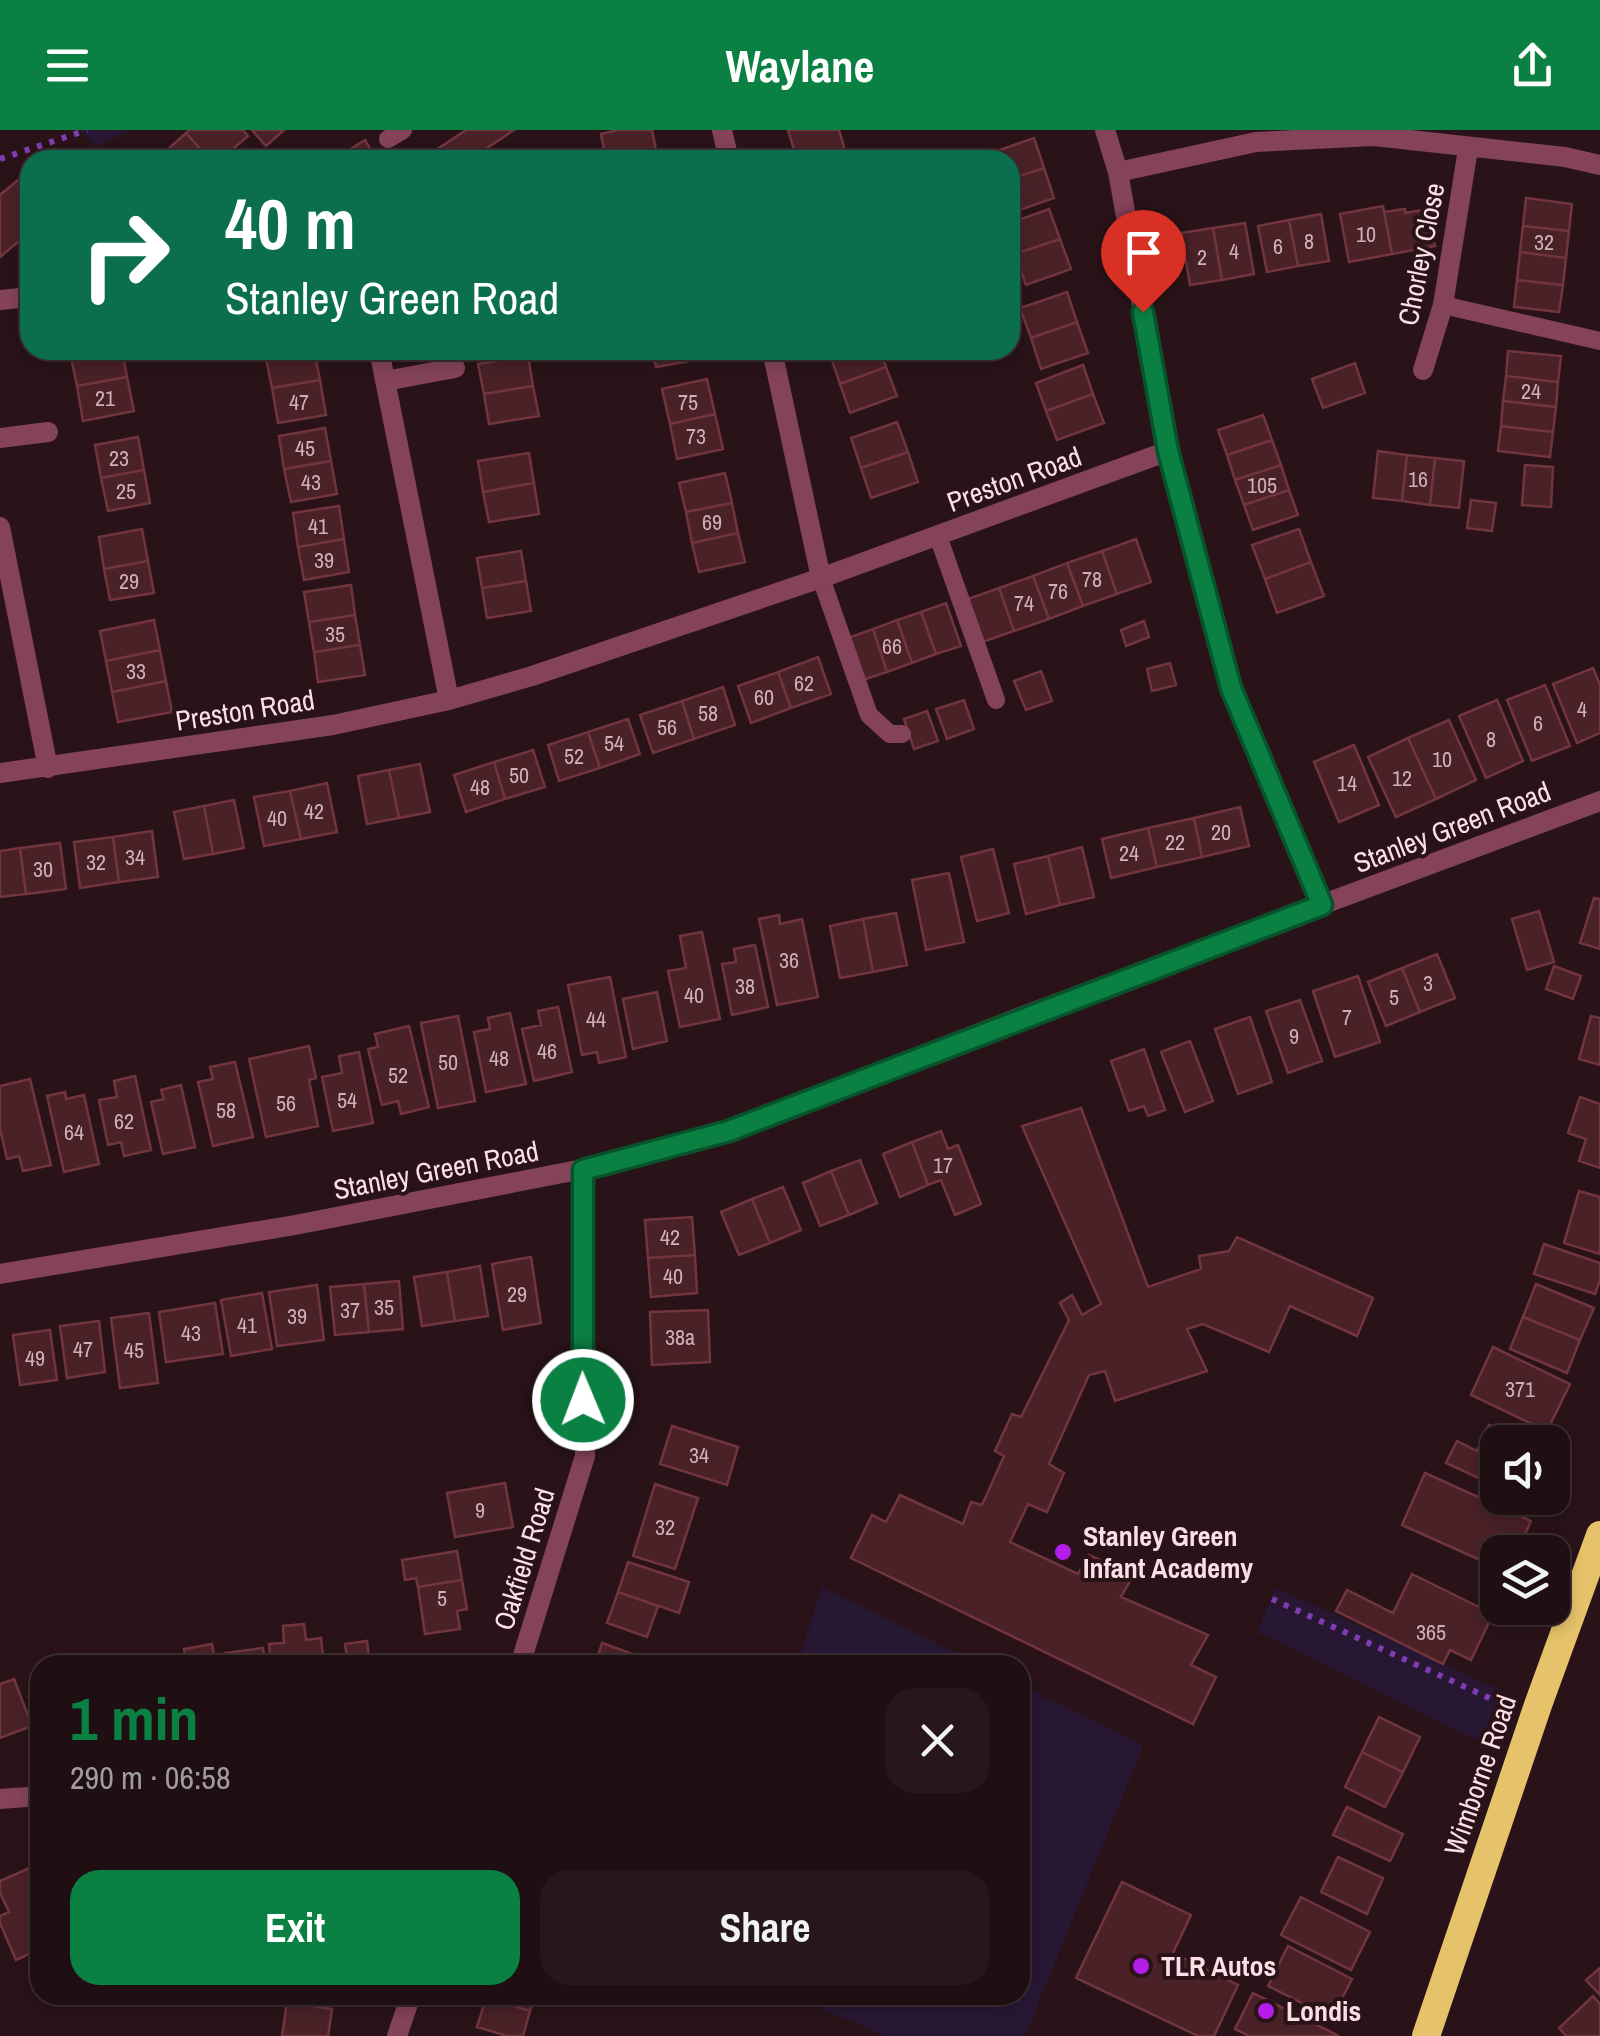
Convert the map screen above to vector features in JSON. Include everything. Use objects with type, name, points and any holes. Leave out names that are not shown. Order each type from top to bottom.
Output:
[{"type":"highway","name":"Wimborne Road","points":[[1426,2036],[1533,1718],[1600,1535]]},
{"type":"street","points":[[1105,130],[1118,172],[1168,451],[1231,688],[1322,905]]},
{"type":"street","name":"Chorley Close","points":[[1118,172],[1256,142],[1374,136],[1566,156],[1600,165]]},
{"type":"street","name":"Chorley Close","points":[[1423,370],[1443,306],[1468,148]]},
{"type":"street","points":[[382,360],[449,700]]},
{"type":"street","points":[[774,360],[822,578]]},
{"type":"street","points":[[385,381],[455,368]]},
{"type":"street","points":[[0,438],[48,432]]},
{"type":"street","name":"Preston Road","points":[[0,773],[333,724],[449,700],[822,578],[1168,451]]},
{"type":"street","points":[[0,528],[48,768]]},
{"type":"street","name":"Stanley Green Road","points":[[0,1274],[583,1170],[729,1131],[1600,801]]},
{"type":"street","name":"Oakfield Road","points":[[523,1655],[585,1456],[583,1170]]},
{"type":"street","points":[[0,1798],[30,1796]]},
{"type":"street","points":[[397,2036],[408,2005]]},
{"type":"lane","points":[[1443,306],[1600,340]]},
{"type":"lane","points":[[938,536],[996,700]]},
{"type":"lane","points":[[822,578],[869,715],[890,734],[902,734]]},
{"type":"path","points":[[27,150],[86,130]]},
{"type":"path","points":[[1272,1598],[1533,1718]]},
{"type":"shaded area","points":[[79,130],[130,130],[96,146]]},
{"type":"shaded area","points":[[822,1587],[960,1655],[800,1655]]},
{"type":"shaded area","points":[[1276,1588],[1502,1691],[1480,1741],[1257,1632]]},
{"type":"shaded area","points":[[1030,1690],[1143,1746],[1025,2036],[886,2036],[813,2005],[1030,2005]]},
{"type":"building","points":[[243,130],[248,136],[232,150],[201,150],[186,133]]},
{"type":"building","points":[[252,130],[284,130],[266,146]]},
{"type":"building","points":[[466,130],[514,130],[484,150],[436,150]]},
{"type":"building","points":[[652,130],[656,150],[604,150],[601,134]]},
{"type":"building","points":[[788,130],[839,130],[845,150],[794,150]]},
{"type":"building","points":[[186,133],[201,150],[167,150]]},
{"type":"building","points":[[1034,138],[1044,168],[1020,176],[1020,150],[1000,150]]},
{"type":"building","points":[[365,140],[371,150],[349,150]]},
{"type":"building","points":[[1044,168],[1054,198],[1020,210],[1020,176]]},
{"type":"building","points":[[20,178],[20,240],[0,257],[0,195]]},
{"type":"building","points":[[1526,198],[1572,204],[1569,231],[1523,226]]},
{"type":"building","points":[[1383,206],[1392,254],[1349,262],[1340,214]]},
{"type":"building","points":[[1049,209],[1060,239],[1020,252],[1020,219]]},
{"type":"building","points":[[1405,209],[1405,213],[1428,209],[1435,246],[1392,254],[1384,212]]},
{"type":"building","points":[[1321,214],[1329,261],[1298,266],[1289,220]]},
{"type":"building","points":[[1289,220],[1298,266],[1267,272],[1258,226]]},
{"type":"building","points":[[1245,223],[1254,274],[1222,280],[1213,228]]},
{"type":"building","points":[[1523,226],[1569,231],[1566,258],[1520,252]]},
{"type":"building","points":[[1213,228],[1222,280],[1190,285],[1181,233]]},
{"type":"building","points":[[1060,239],[1071,269],[1026,285],[1020,252]]},
{"type":"building","points":[[1520,252],[1566,258],[1563,285],[1517,280]]},
{"type":"building","points":[[1517,280],[1563,285],[1559,312],[1514,307]]},
{"type":"building","points":[[1067,292],[1077,322],[1031,338],[1020,308]]},
{"type":"building","points":[[1077,322],[1088,353],[1041,369],[1031,338]]},
{"type":"building","points":[[1508,351],[1561,356],[1558,382],[1506,376]]},
{"type":"building","points":[[71,360],[124,360],[127,377],[77,386]]},
{"type":"building","points":[[266,360],[316,360],[320,380],[272,388]]},
{"type":"building","points":[[529,360],[533,386],[484,394],[478,364]]},
{"type":"building","points":[[654,360],[695,360],[656,367]]},
{"type":"building","points":[[832,360],[884,360],[886,367],[840,384]]},
{"type":"building","points":[[1355,363],[1365,393],[1323,408],[1312,379]]},
{"type":"building","points":[[1083,365],[1093,394],[1046,411],[1036,383]]},
{"type":"building","points":[[886,367],[897,396],[850,413],[840,384]]},
{"type":"building","points":[[1506,376],[1558,382],[1556,407],[1503,401]]},
{"type":"building","points":[[127,377],[134,411],[83,421],[77,386]]},
{"type":"building","points":[[707,379],[715,414],[670,424],[662,389]]},
{"type":"building","points":[[320,380],[326,415],[278,423],[272,388]]},
{"type":"building","points":[[533,386],[539,416],[489,424],[484,394]]},
{"type":"building","points":[[1093,394],[1104,423],[1057,440],[1046,411]]},
{"type":"building","points":[[1503,401],[1556,407],[1553,432],[1501,426]]},
{"type":"building","points":[[715,414],[723,449],[677,459],[670,424]]},
{"type":"building","points":[[1263,415],[1272,440],[1227,455],[1218,430]]},
{"type":"building","points":[[897,422],[908,452],[861,468],[851,438]]},
{"type":"building","points":[[1501,426],[1553,432],[1550,457],[1498,451]]},
{"type":"building","points":[[325,428],[331,461],[284,469],[279,436]]},
{"type":"building","points":[[138,437],[144,470],[101,478],[95,445]]},
{"type":"building","points":[[1272,440],[1281,465],[1235,480],[1227,455]]},
{"type":"building","points":[[1378,451],[1407,455],[1402,501],[1373,498]]},
{"type":"building","points":[[908,452],[918,482],[871,498],[861,468]]},
{"type":"building","points":[[529,453],[534,483],[483,492],[478,461]]},
{"type":"building","points":[[1407,455],[1435,458],[1430,505],[1402,501]]},
{"type":"building","points":[[1435,458],[1464,461],[1459,508],[1430,505]]},
{"type":"building","points":[[331,461],[337,494],[291,502],[284,469]]},
{"type":"building","points":[[1281,465],[1289,490],[1244,505],[1235,480]]},
{"type":"building","points":[[1525,465],[1553,467],[1551,507],[1522,505]]},
{"type":"building","points":[[144,470],[150,503],[108,511],[101,478]]},
{"type":"building","points":[[725,473],[732,503],[686,512],[679,483]]},
{"type":"building","points":[[534,483],[539,514],[489,522],[483,492]]},
{"type":"building","points":[[1289,490],[1298,515],[1253,530],[1244,505]]},
{"type":"building","points":[[1471,500],[1496,503],[1492,531],[1467,528]]},
{"type":"building","points":[[732,503],[738,533],[692,543],[686,512]]},
{"type":"building","points":[[339,506],[344,539],[298,547],[293,513]]},
{"type":"building","points":[[142,529],[148,561],[104,569],[99,537]]},
{"type":"building","points":[[1299,529],[1311,562],[1265,579],[1252,545]]},
{"type":"building","points":[[738,533],[745,562],[699,572],[692,543]]},
{"type":"building","points":[[344,539],[349,572],[304,580],[298,547]]},
{"type":"building","points":[[1136,539],[1151,582],[1117,594],[1102,551]]},
{"type":"building","points":[[521,551],[526,581],[482,588],[477,558]]},
{"type":"building","points":[[1102,551],[1117,594],[1083,606],[1067,563]]},
{"type":"building","points":[[148,561],[154,593],[110,600],[104,569]]},
{"type":"building","points":[[1311,562],[1324,596],[1277,613],[1265,579]]},
{"type":"building","points":[[1067,563],[1083,606],[1049,619],[1033,576]]},
{"type":"building","points":[[1033,576],[1049,619],[1014,631],[999,588]]},
{"type":"building","points":[[526,581],[531,611],[487,618],[482,588]]},
{"type":"building","points":[[351,585],[355,615],[309,622],[304,592]]},
{"type":"building","points":[[999,588],[1014,631],[980,643],[965,600]]},
{"type":"building","points":[[946,603],[961,646],[936,654],[921,612]]},
{"type":"building","points":[[921,612],[936,654],[912,663],[897,620]]},
{"type":"building","points":[[355,615],[360,645],[314,652],[309,622]]},
{"type":"building","points":[[154,620],[160,650],[106,661],[100,631]]},
{"type":"building","points":[[897,620],[912,663],[887,672],[873,629]]},
{"type":"building","points":[[1144,621],[1149,637],[1126,646],[1121,630]]},
{"type":"building","points":[[873,629],[887,672],[863,680],[848,638]]},
{"type":"building","points":[[360,645],[365,675],[318,682],[314,652]]},
{"type":"building","points":[[160,650],[166,681],[112,692],[106,661]]},
{"type":"building","points":[[818,657],[831,694],[791,708],[778,672]]},
{"type":"building","points":[[1170,663],[1176,685],[1152,691],[1147,669]]},
{"type":"building","points":[[1593,668],[1600,685],[1600,733],[1577,743],[1553,684]]},
{"type":"building","points":[[1041,671],[1052,701],[1026,710],[1014,681]]},
{"type":"building","points":[[778,672],[791,708],[751,723],[738,686]]},
{"type":"building","points":[[166,681],[172,712],[118,722],[112,692]]},
{"type":"building","points":[[1545,685],[1570,746],[1532,761],[1507,700]]},
{"type":"building","points":[[723,687],[735,725],[694,739],[682,701]]},
{"type":"building","points":[[964,700],[974,729],[947,739],[936,709]]},
{"type":"building","points":[[1497,700],[1523,761],[1486,778],[1459,716]]},
{"type":"building","points":[[682,701],[694,739],[653,753],[640,715]]},
{"type":"building","points":[[927,711],[938,741],[914,749],[904,719]]},
{"type":"building","points":[[628,719],[640,754],[600,768],[588,732]]},
{"type":"building","points":[[1449,720],[1476,780],[1436,799],[1408,738]]},
{"type":"building","points":[[588,732],[600,768],[559,781],[548,745]]},
{"type":"building","points":[[1408,738],[1436,799],[1396,817],[1368,757]]},
{"type":"building","points":[[1354,745],[1379,805],[1339,822],[1314,762]]},
{"type":"building","points":[[533,750],[545,787],[505,799],[494,762]]},
{"type":"building","points":[[494,762],[505,799],[466,812],[454,775]]},
{"type":"building","points":[[420,764],[430,812],[399,818],[389,770]]},
{"type":"building","points":[[389,770],[399,818],[367,824],[358,776]]},
{"type":"building","points":[[327,783],[337,832],[301,839],[290,791]]},
{"type":"building","points":[[290,791],[301,839],[264,846],[254,797]]},
{"type":"building","points":[[234,800],[244,848],[213,854],[204,806]]},
{"type":"building","points":[[204,806],[213,854],[184,859],[174,812]]},
{"type":"building","points":[[1240,807],[1249,846],[1202,857],[1194,818]]},
{"type":"building","points":[[1194,818],[1202,857],[1157,867],[1148,828]]},
{"type":"building","points":[[1148,828],[1157,867],[1111,878],[1102,839]]},
{"type":"building","points":[[152,831],[158,877],[119,882],[113,837]]},
{"type":"building","points":[[113,837],[119,882],[80,888],[74,842]]},
{"type":"building","points":[[60,843],[66,889],[26,894],[20,848]]},
{"type":"building","points":[[1082,847],[1094,897],[1060,905],[1048,856]]},
{"type":"building","points":[[20,848],[26,894],[0,897],[0,851]]},
{"type":"building","points":[[993,849],[1009,913],[977,921],[961,857]]},
{"type":"building","points":[[1048,856],[1060,905],[1026,914],[1014,864]]},
{"type":"building","points":[[949,873],[964,942],[926,950],[912,880]]},
{"type":"building","points":[[1594,898],[1600,899],[1600,949],[1580,943]]},
{"type":"building","points":[[1539,911],[1554,962],[1527,970],[1512,919]]},
{"type":"building","points":[[896,913],[907,965],[873,972],[863,919]]},
{"type":"building","points":[[779,915],[780,924],[802,919],[818,997],[777,1005],[759,919]]},
{"type":"building","points":[[863,919],[873,972],[840,978],[830,926]]},
{"type":"building","points":[[702,932],[720,1019],[680,1027],[668,971],[686,968],[680,936]]},
{"type":"building","points":[[755,945],[768,1007],[732,1015],[722,964],[736,962],[734,949]]},
{"type":"building","points":[[1437,954],[1455,998],[1420,1012],[1402,968]]},
{"type":"building","points":[[1554,966],[1581,976],[1573,999],[1546,989]]},
{"type":"building","points":[[1402,968],[1420,1012],[1386,1026],[1368,982]]},
{"type":"building","points":[[1358,976],[1380,1042],[1335,1057],[1313,991]]},
{"type":"building","points":[[610,977],[626,1057],[599,1063],[597,1052],[582,1055],[568,985]]},
{"type":"building","points":[[657,992],[667,1041],[633,1049],[623,999]]},
{"type":"building","points":[[1300,1000],[1322,1061],[1288,1073],[1266,1011]]},
{"type":"building","points":[[558,1007],[572,1072],[534,1081],[522,1029],[541,1025],[538,1011]]},
{"type":"building","points":[[510,1013],[526,1084],[486,1092],[474,1032],[490,1029],[488,1018]]},
{"type":"building","points":[[458,1016],[475,1101],[438,1108],[421,1023]]},
{"type":"building","points":[[1591,1016],[1600,1018],[1600,1065],[1579,1059]]},
{"type":"building","points":[[1250,1017],[1272,1082],[1238,1094],[1215,1029]]},
{"type":"building","points":[[409,1026],[429,1107],[401,1114],[398,1101],[382,1105],[368,1049],[378,1047],[375,1034]]},
{"type":"building","points":[[1190,1041],[1213,1101],[1185,1112],[1161,1052]]},
{"type":"building","points":[[309,1046],[316,1078],[309,1080],[318,1126],[266,1137],[249,1059]]},
{"type":"building","points":[[1144,1049],[1165,1110],[1148,1116],[1144,1106],[1129,1111],[1111,1061]]},
{"type":"building","points":[[359,1052],[373,1123],[333,1131],[322,1077],[342,1073],[339,1056]]},
{"type":"building","points":[[235,1062],[253,1137],[213,1146],[198,1082],[213,1079],[210,1067]]},
{"type":"building","points":[[135,1076],[151,1150],[124,1156],[121,1142],[108,1145],[99,1100],[117,1097],[114,1081]]},
{"type":"building","points":[[30,1079],[51,1165],[23,1171],[19,1156],[7,1159],[0,1129],[0,1086]]},
{"type":"building","points":[[181,1085],[195,1147],[163,1154],[151,1102],[164,1099],[161,1090]]},
{"type":"building","points":[[65,1092],[66,1099],[84,1095],[99,1164],[64,1172],[47,1096]]},
{"type":"building","points":[[1580,1097],[1600,1104],[1600,1168],[1579,1161],[1586,1139],[1568,1133]]},
{"type":"building","points":[[1081,1108],[1148,1287],[1201,1269],[1199,1256],[1229,1251],[1237,1237],[1373,1298],[1357,1336],[1290,1306],[1269,1352],[1203,1324],[1187,1329],[1207,1371],[1115,1401],[1105,1371],[1089,1375],[1049,1464],[1064,1473],[1047,1512],[1028,1504],[1010,1542],[1078,1574],[1089,1555],[1134,1574],[1121,1597],[1208,1635],[1191,1665],[1216,1677],[1193,1724],[851,1558],[872,1515],[886,1522],[900,1495],[963,1524],[971,1502],[982,1505],[1004,1456],[995,1451],[1012,1414],[1021,1417],[1069,1320],[1060,1303],[1072,1295],[1082,1315],[1101,1304],[1022,1126]]},
{"type":"building","points":[[941,1131],[948,1149],[958,1145],[981,1204],[955,1215],[941,1180],[928,1185],[912,1142]]},
{"type":"building","points":[[912,1142],[928,1185],[900,1197],[883,1154]]},
{"type":"building","points":[[860,1160],[877,1203],[849,1215],[831,1171]]},
{"type":"building","points":[[831,1171],[849,1215],[820,1226],[803,1183]]},
{"type":"building","points":[[783,1187],[801,1230],[770,1243],[752,1199]]},
{"type":"building","points":[[1579,1191],[1600,1197],[1600,1254],[1564,1243]]},
{"type":"building","points":[[752,1199],[770,1243],[739,1255],[721,1212]]},
{"type":"building","points":[[692,1217],[695,1255],[648,1258],[645,1220]]},
{"type":"building","points":[[1544,1244],[1600,1263],[1595,1294],[1534,1274]]},
{"type":"building","points":[[695,1255],[697,1293],[651,1297],[648,1258]]},
{"type":"building","points":[[531,1257],[541,1323],[503,1330],[492,1264]]},
{"type":"building","points":[[480,1266],[488,1316],[455,1321],[447,1272]]},
{"type":"building","points":[[447,1272],[455,1321],[422,1326],[414,1277]]},
{"type":"building","points":[[399,1281],[403,1329],[369,1332],[364,1284]]},
{"type":"building","points":[[364,1284],[369,1332],[335,1335],[330,1287]]},
{"type":"building","points":[[1536,1284],[1594,1308],[1580,1340],[1523,1317]]},
{"type":"building","points":[[317,1285],[324,1340],[277,1346],[269,1292]]},
{"type":"building","points":[[262,1293],[272,1349],[231,1356],[221,1300]]},
{"type":"building","points":[[215,1303],[223,1354],[166,1362],[159,1312]]},
{"type":"building","points":[[708,1310],[710,1362],[652,1365],[650,1312]]},
{"type":"building","points":[[149,1313],[158,1383],[120,1388],[111,1318]]},
{"type":"building","points":[[1523,1317],[1580,1340],[1567,1373],[1510,1349]]},
{"type":"building","points":[[99,1321],[105,1372],[67,1378],[60,1326]]},
{"type":"building","points":[[50,1330],[57,1380],[20,1385],[13,1335]]},
{"type":"building","points":[[1493,1347],[1570,1384],[1550,1425],[1534,1425],[1471,1395]]},
{"type":"building","points":[[672,1426],[738,1447],[727,1485],[660,1464]]},
{"type":"building","points":[[1457,1441],[1477,1451],[1480,1444],[1480,1479],[1446,1463]]},
{"type":"building","points":[[1425,1473],[1480,1498],[1480,1515],[1518,1515],[1531,1521],[1525,1535],[1480,1535],[1480,1560],[1402,1525]]},
{"type":"building","points":[[505,1483],[513,1527],[455,1537],[447,1493]]},
{"type":"building","points":[[655,1484],[698,1498],[675,1569],[633,1556]]},
{"type":"building","points":[[457,1551],[462,1580],[418,1587],[416,1578],[405,1580],[402,1560]]},
{"type":"building","points":[[628,1562],[689,1582],[679,1613],[618,1592]]},
{"type":"building","points":[[1412,1574],[1480,1608],[1480,1625],[1488,1625],[1471,1660],[1450,1650],[1443,1664],[1336,1611],[1347,1590],[1393,1613]]},
{"type":"building","points":[[462,1580],[467,1609],[457,1611],[460,1629],[425,1634],[418,1587]]},
{"type":"building","points":[[618,1592],[658,1606],[647,1637],[607,1623]]},
{"type":"building","points":[[304,1624],[306,1640],[321,1638],[323,1655],[270,1655],[269,1644],[284,1643],[283,1626]]},
{"type":"building","points":[[367,1641],[369,1655],[347,1655],[345,1644]]},
{"type":"building","points":[[602,1643],[636,1655],[598,1655]]},
{"type":"building","points":[[212,1644],[214,1655],[185,1655],[184,1649]]},
{"type":"building","points":[[263,1648],[264,1655],[225,1655]]},
{"type":"building","points":[[14,1679],[30,1727],[0,1738],[0,1684]]},
{"type":"building","points":[[1379,1717],[1420,1737],[1403,1772],[1362,1752]]},
{"type":"building","points":[[1362,1752],[1403,1772],[1385,1807],[1345,1787]]},
{"type":"building","points":[[1347,1807],[1403,1834],[1390,1861],[1333,1835]]},
{"type":"building","points":[[1338,1857],[1383,1878],[1367,1914],[1321,1892]]},
{"type":"building","points":[[30,1868],[30,1954],[16,1960],[0,1923],[0,1916],[9,1912],[0,1893],[0,1881]]},
{"type":"building","name":"TLR Autos","points":[[1122,1882],[1191,1915],[1173,1953],[1238,1985],[1214,2036],[1198,2036],[1076,1978]]},
{"type":"building","points":[[1301,1897],[1370,1932],[1351,1970],[1281,1935]]},
{"type":"building","points":[[1288,1946],[1352,1979],[1332,2018],[1268,1986]]},
{"type":"building","points":[[1600,1968],[1600,1995],[1586,1980]]},
{"type":"building","name":"Londis","points":[[1253,1993],[1339,2036],[1249,2036],[1235,2029]]},
{"type":"building","points":[[1593,1996],[1600,2004],[1600,2036],[1566,2036],[1559,2028]]},
{"type":"building","points":[[287,2005],[332,2009],[328,2036],[282,2036]]},
{"type":"building","points":[[484,2005],[510,2005],[530,2011],[523,2036],[507,2036],[477,2027]]},
{"type":"building","points":[[510,2005],[532,2005],[530,2011]]},
{"type":"place","name":"Stanley Green Infant Academy","points":[[1063,1552]]},
{"type":"place","name":"TLR Autos","points":[[1141,1966]]},
{"type":"place","name":"Londis","points":[[1266,2011]]},
{"type":"route","points":[[583,1400],[583,1170],[729,1131],[1322,905],[1231,688],[1168,451],[1143,312]]}]
